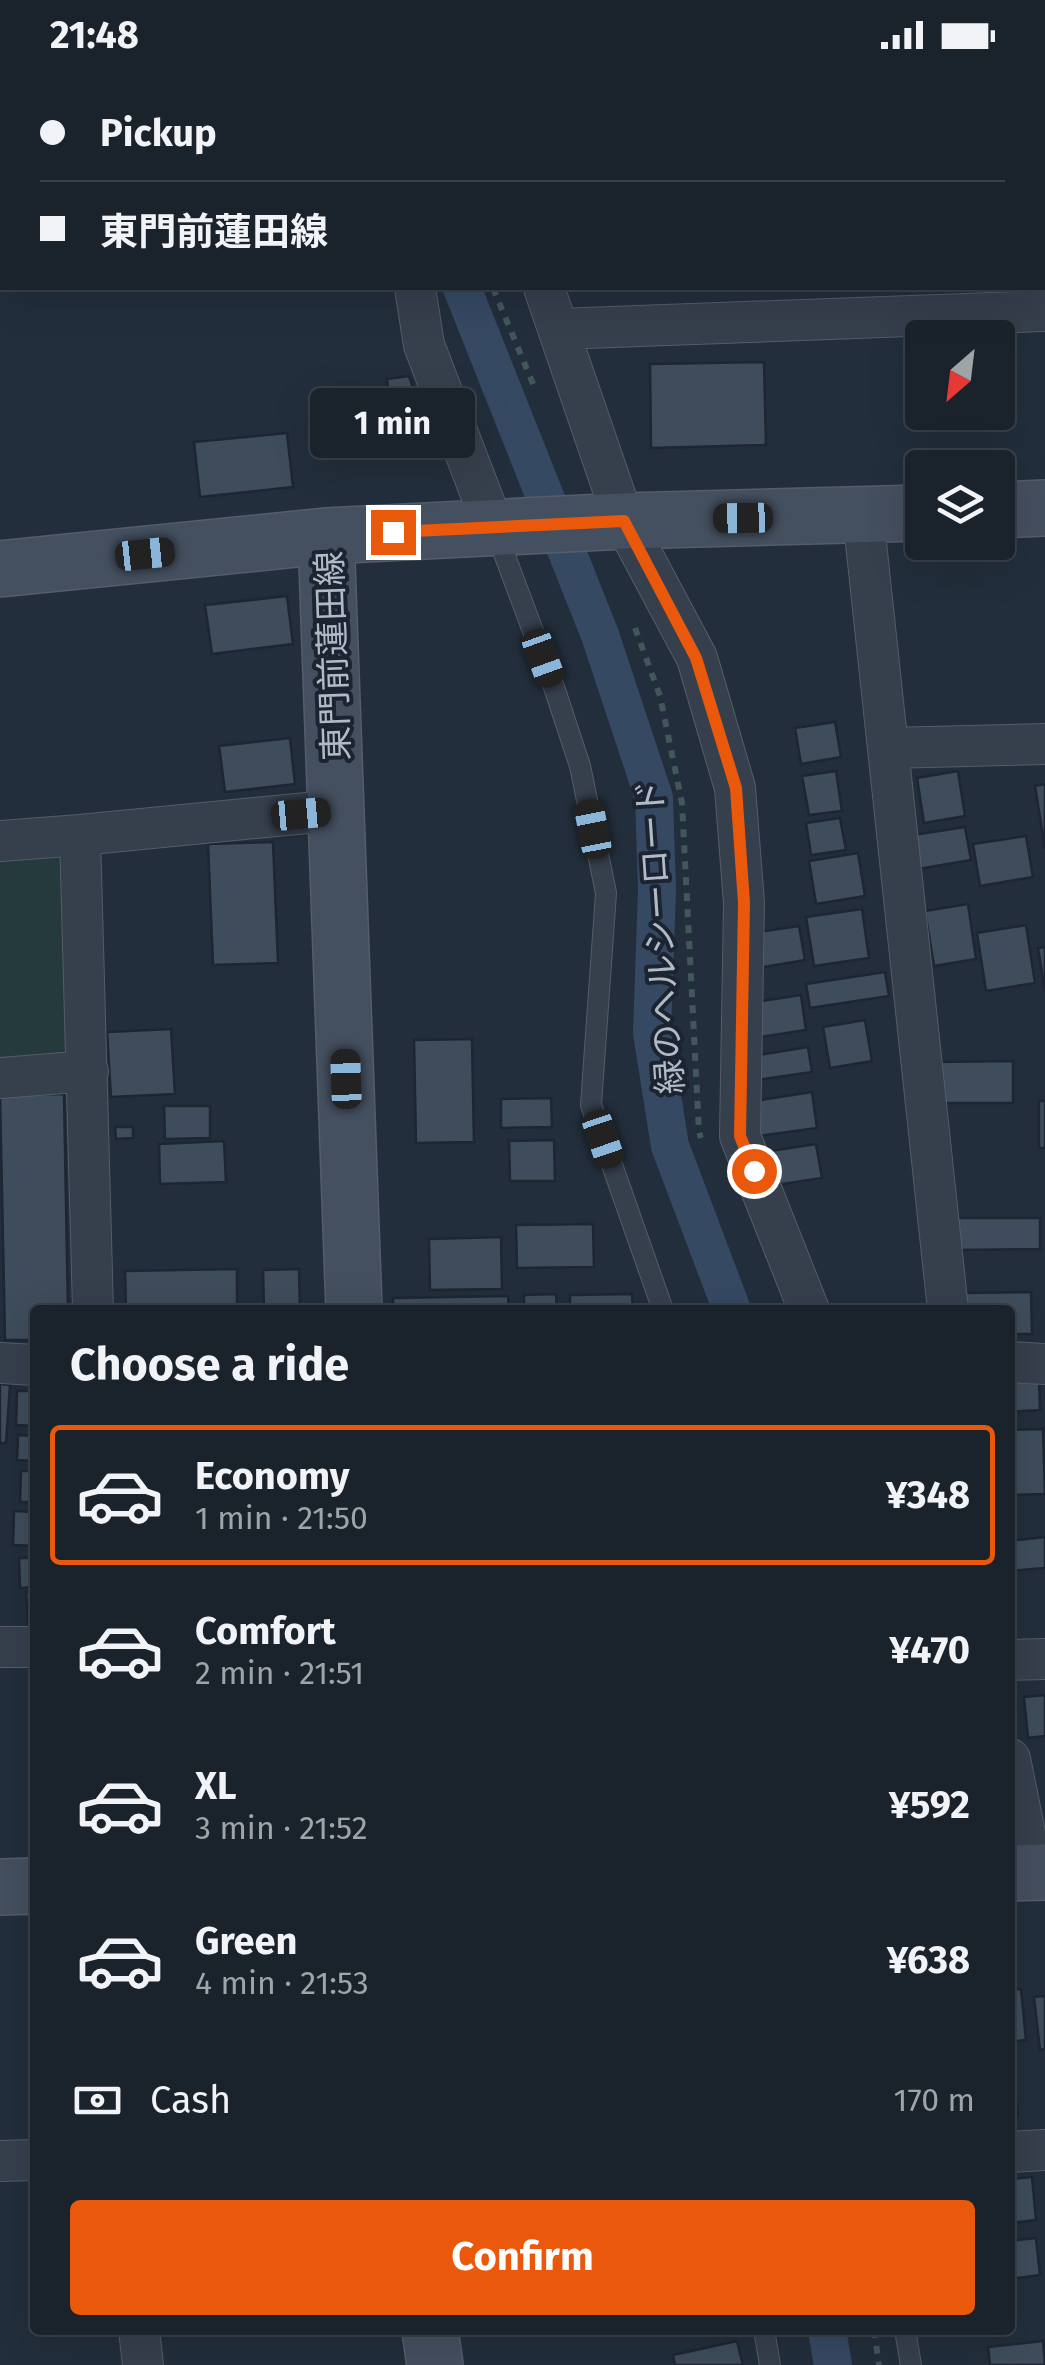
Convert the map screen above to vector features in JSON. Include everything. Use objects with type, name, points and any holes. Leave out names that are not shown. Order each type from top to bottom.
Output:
[{"type":"main road","points":[[1015,509],[1045,508]]},
{"type":"main road","name":"東門前蓮田線","points":[[354,1305],[326,536],[601,522],[905,514]]},
{"type":"main road","points":[[0,569],[326,536]]},
{"type":"main road","points":[[0,1887],[30,1886]]},
{"type":"main road","points":[[431,2335],[435,2365]]},
{"type":"street","points":[[415,290],[424,345],[504,528]]},
{"type":"street","points":[[545,290],[558,329],[601,522],[696,658],[736,788],[744,903],[740,1136],[808,1305]]},
{"type":"street","points":[[558,329],[1045,310]]},
{"type":"street","points":[[863,515],[947,1305]]},
{"type":"street","points":[[888,748],[1045,744]]},
{"type":"street","points":[[0,841],[338,810]]},
{"type":"street","points":[[80,835],[94,1305]]},
{"type":"street","points":[[0,1078],[88,1071]]},
{"type":"street","points":[[0,1362],[30,1364]]},
{"type":"street","points":[[1015,1362],[1045,1364]]},
{"type":"street","points":[[0,1647],[30,1647]]},
{"type":"street","points":[[1015,1660],[1045,1659]]},
{"type":"street","points":[[1015,1789],[1029,1873]]},
{"type":"street","points":[[1015,2152],[1045,2150]]},
{"type":"street","points":[[0,2161],[30,2160]]},
{"type":"street","points":[[139,2335],[143,2365]]},
{"type":"lane","points":[[504,528],[580,766],[606,893],[591,1105],[661,1305]]},
{"type":"lane","points":[[765,2335],[770,2365]]},
{"type":"lane","points":[[906,2335],[911,2365]]},
{"type":"path","name":"緑のヘルシーロード","points":[[634,626],[660,696],[682,802],[698,1132],[706,1150]]},
{"type":"path","points":[[875,2335],[879,2365]]},
{"type":"green space","points":[[52,853],[66,863],[70,1042],[59,1057],[0,1062],[0,858]]},
{"type":"building","points":[[764,362],[766,445],[651,448],[650,364]]},
{"type":"building","points":[[409,376],[426,427],[431,458],[395,459],[387,379]]},
{"type":"building","points":[[287,433],[293,487],[200,497],[194,442]]},
{"type":"building","points":[[287,596],[293,644],[212,654],[205,605]]},
{"type":"building","points":[[835,722],[841,757],[801,764],[795,728]]},
{"type":"building","points":[[290,738],[295,784],[225,792],[219,746]]},
{"type":"building","points":[[836,771],[842,811],[809,815],[802,776]]},
{"type":"building","points":[[958,771],[965,816],[924,823],[917,778]]},
{"type":"building","points":[[1045,784],[1045,849],[1035,786]]},
{"type":"building","points":[[840,818],[846,850],[811,855],[806,823]]},
{"type":"building","points":[[965,827],[971,860],[918,869],[913,835]]},
{"type":"building","points":[[1026,836],[1033,877],[980,886],[973,844]]},
{"type":"building","points":[[273,842],[278,963],[213,965],[208,844]]},
{"type":"building","points":[[858,853],[865,896],[816,904],[809,861]]},
{"type":"building","points":[[968,904],[976,959],[934,966],[925,911]]},
{"type":"building","points":[[862,909],[869,958],[814,966],[806,917]]},
{"type":"building","points":[[1026,925],[1035,983],[986,991],[977,933]]},
{"type":"building","points":[[799,926],[805,960],[751,969],[746,934]]},
{"type":"building","points":[[1045,947],[1045,991],[1038,948]]},
{"type":"building","points":[[885,972],[889,996],[810,1008],[806,984]]},
{"type":"building","points":[[801,995],[806,1030],[761,1037],[755,1002]]},
{"type":"building","points":[[865,1020],[872,1061],[830,1068],[823,1027]]},
{"type":"building","points":[[171,1029],[175,1094],[111,1097],[107,1032]]},
{"type":"building","points":[[472,1039],[474,1142],[416,1143],[414,1040]]},
{"type":"building","points":[[808,1047],[812,1072],[750,1081],[746,1057]]},
{"type":"building","points":[[1013,1061],[1013,1103],[937,1103],[936,1062]]},
{"type":"building","points":[[812,1092],[817,1128],[759,1136],[754,1101]]},
{"type":"building","points":[[64,1094],[68,1305],[30,1305],[30,1340],[5,1340],[0,1095]]},
{"type":"building","points":[[551,1098],[552,1127],[501,1128],[501,1099]]},
{"type":"building","points":[[1039,1101],[1045,1101],[1045,1148],[1039,1148]]},
{"type":"building","points":[[164,1106],[210,1106],[210,1138],[165,1139]]},
{"type":"building","points":[[115,1127],[133,1127],[133,1138],[116,1139]]},
{"type":"building","points":[[554,1140],[555,1181],[510,1181],[509,1141]]},
{"type":"building","points":[[224,1141],[226,1182],[160,1184],[159,1144]]},
{"type":"building","points":[[816,1144],[822,1178],[769,1186],[764,1152]]},
{"type":"building","points":[[956,1218],[1040,1218],[1040,1249],[957,1250]]},
{"type":"building","points":[[593,1224],[594,1267],[517,1268],[516,1225]]},
{"type":"building","points":[[501,1237],[502,1289],[430,1290],[429,1239]]},
{"type":"building","points":[[237,1269],[237,1305],[126,1305],[125,1271]]},
{"type":"building","points":[[299,1269],[300,1305],[264,1305],[263,1270]]},
{"type":"building","points":[[1031,1292],[1032,1334],[1015,1334],[1015,1305],[963,1305],[963,1293]]},
{"type":"building","points":[[556,1294],[557,1305],[524,1305],[524,1295]]},
{"type":"building","points":[[632,1294],[633,1305],[570,1305],[570,1295]]},
{"type":"building","points":[[508,1296],[509,1305],[393,1305],[393,1298]]},
{"type":"building","points":[[1039,1377],[1040,1410],[1015,1412],[1015,1378]]},
{"type":"building","points":[[0,1384],[10,1385],[6,1443],[0,1443]]},
{"type":"building","points":[[17,1391],[30,1391],[30,1426],[16,1425]]},
{"type":"building","points":[[1043,1429],[1045,1494],[1015,1495],[1015,1430]]},
{"type":"building","points":[[18,1435],[30,1436],[30,1461],[17,1460]]},
{"type":"building","points":[[21,1471],[30,1471],[30,1502],[20,1502]]},
{"type":"building","points":[[14,1511],[30,1512],[30,1546],[13,1545]]},
{"type":"building","points":[[1045,1537],[1045,1568],[1015,1571],[1015,1540]]},
{"type":"building","points":[[19,1558],[30,1558],[30,1587],[20,1588]]},
{"type":"building","points":[[26,1592],[30,1592],[30,1626]]},
{"type":"building","points":[[1045,1695],[1045,1736],[1028,1738],[1024,1697]]},
{"type":"building","points":[[1021,1989],[1026,2040],[1015,2041],[1015,1990]]},
{"type":"building","points":[[1045,1996],[1045,2049],[1040,2050],[1034,1997]]},
{"type":"building","points":[[1032,2177],[1036,2220],[1015,2222],[1015,2179]]},
{"type":"building","points":[[1036,2238],[1040,2275],[1015,2278],[1015,2240]]},
{"type":"building","points":[[737,2341],[743,2365],[675,2365],[673,2355]]},
{"type":"building","points":[[1043,2341],[1045,2365],[990,2365],[988,2347]]},
{"type":"waterway","points":[[463,290],[600,635],[654,798],[657,889],[652,1033],[670,1146],[730,1305]]},
{"type":"waterway","points":[[828,2335],[833,2365]]},
{"type":"route","points":[[393,532],[624,521],[696,658],[736,788],[744,903],[740,1136],[754,1171]]}]
